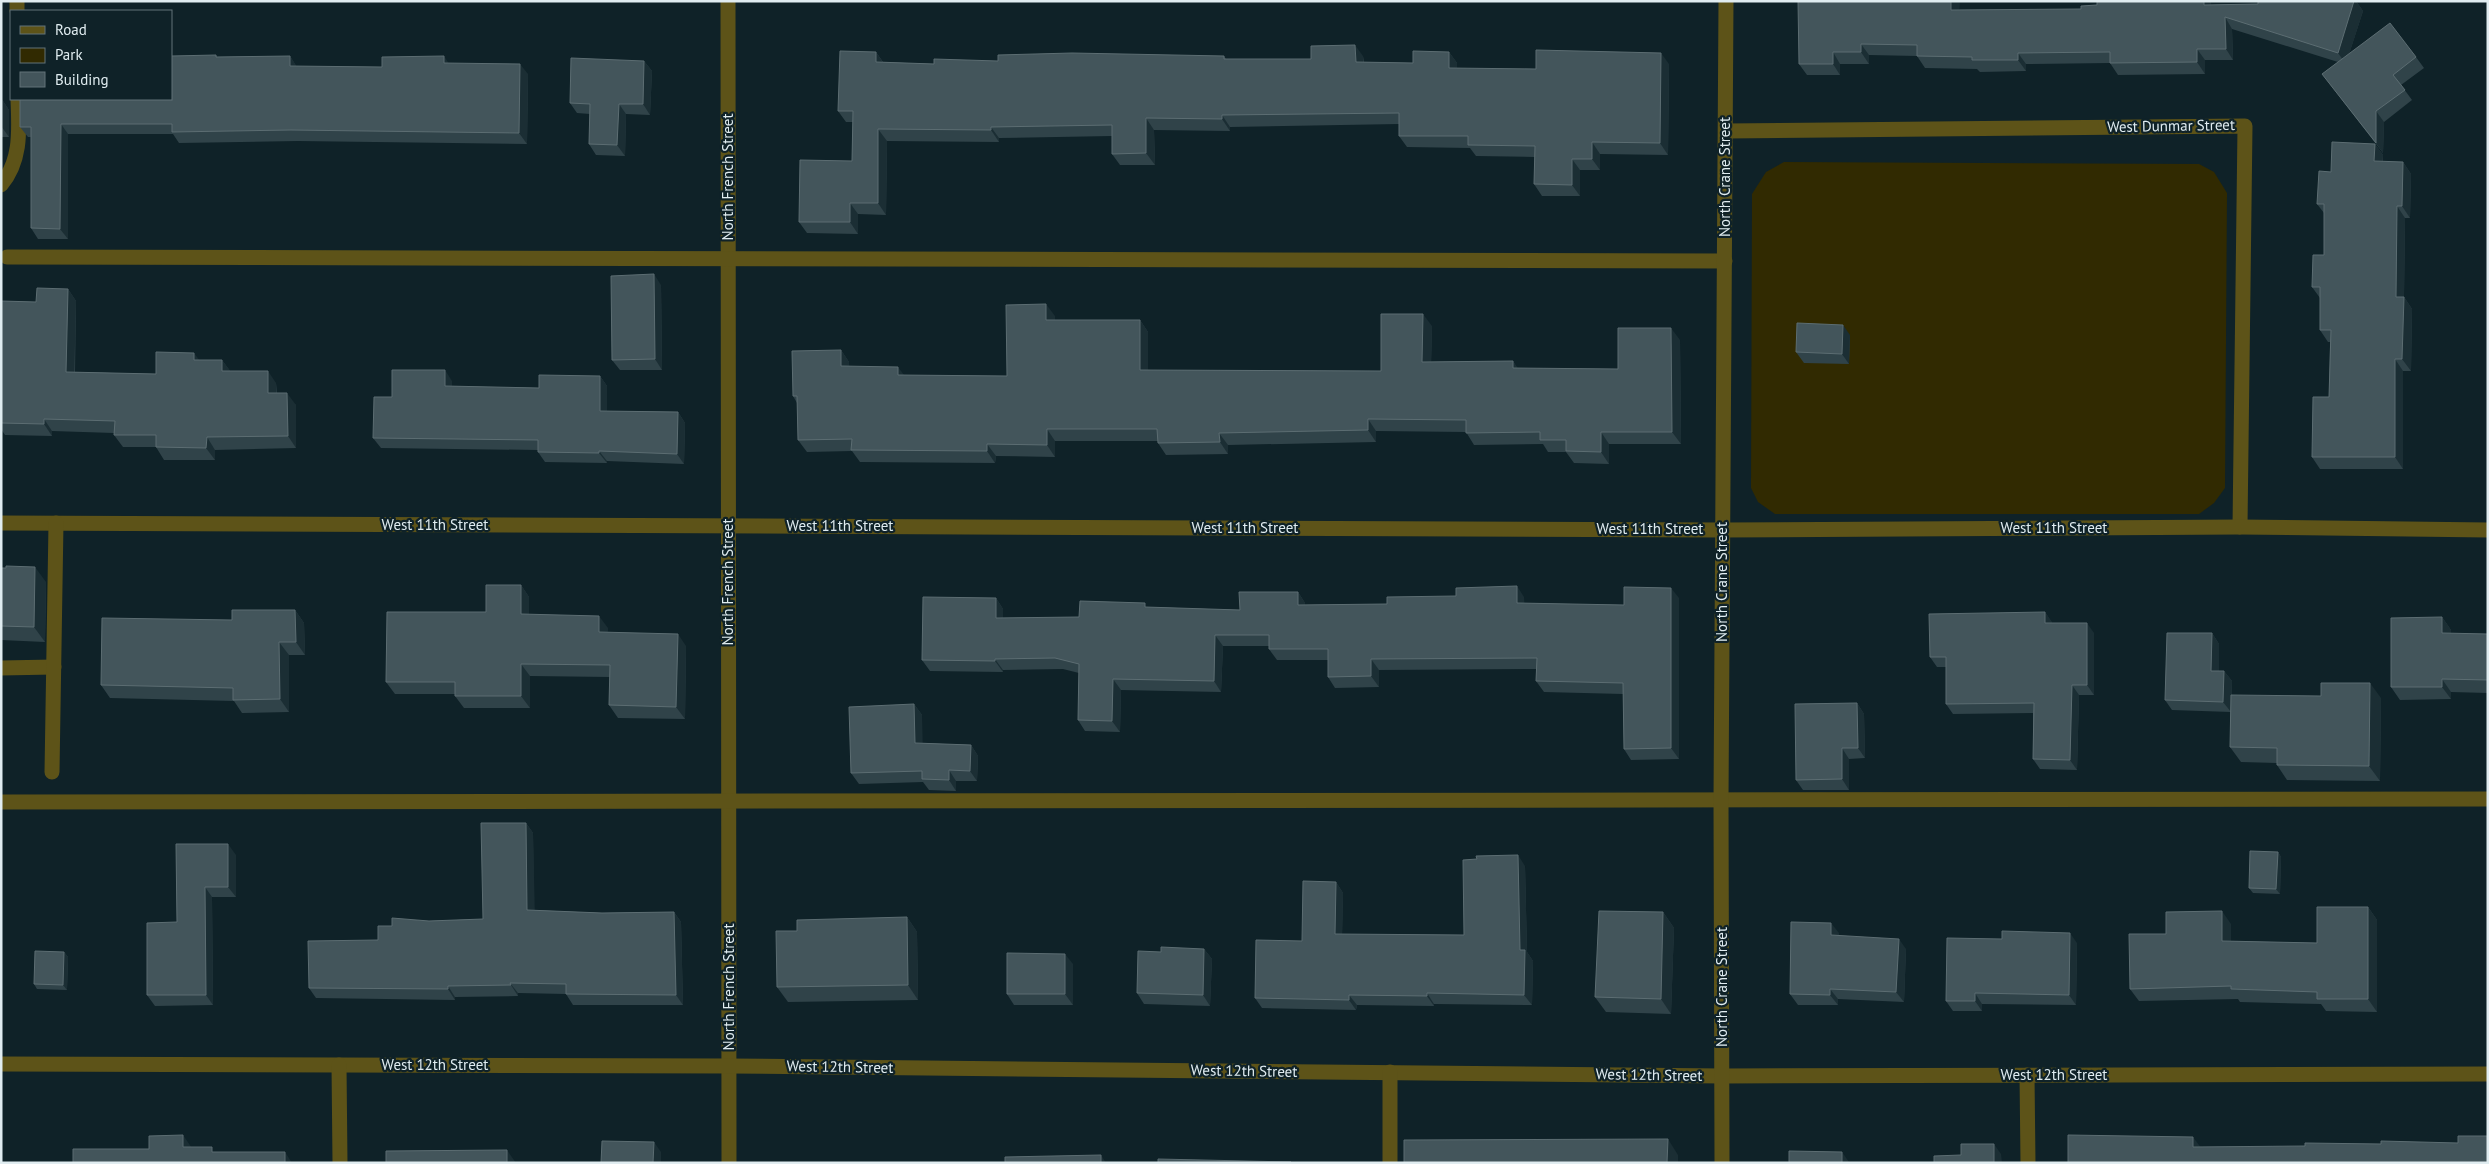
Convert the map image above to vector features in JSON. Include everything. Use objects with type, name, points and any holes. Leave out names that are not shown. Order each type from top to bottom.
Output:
[{"type":"street","name":"North French Street","points":[[728,1],[729,1163]]},
{"type":"street","name":"North Crane Street","points":[[1722,1163],[1720,800],[1726,1]]},
{"type":"street","points":[[1,185],[8,177],[19,146],[18,100]]},
{"type":"street","name":"West Dunmar Street","points":[[1726,131],[2245,126],[2240,527]]},
{"type":"street","points":[[7,257],[1725,261]]},
{"type":"street","name":"West 11th Street","points":[[1,523],[1722,530],[2240,527],[2488,530]]},
{"type":"street","points":[[52,772],[56,523]]},
{"type":"street","points":[[1,668],[54,667]]},
{"type":"street","points":[[1,802],[2488,799]]},
{"type":"street","name":"West 12th Street","points":[[1,1064],[729,1066],[1723,1076],[2488,1074]]},
{"type":"street","points":[[339,1065],[340,1163]]},
{"type":"street","points":[[1390,1072],[1390,1163]]},
{"type":"street","points":[[2028,1075],[2028,1163]]},
{"type":"green space","points":[[1784,162],[2199,164],[2214,172],[2227,193],[2225,488],[2214,503],[2199,514],[1775,514],[1758,502],[1751,488],[1752,194],[1766,172]]},
{"type":"building","points":[[1798,1],[1951,1],[1951,10],[2081,9],[2081,6],[2097,5],[2097,1],[2204,1],[2204,5],[2258,4],[2258,1],[2354,1],[2338,53],[2225,17],[2226,49],[2197,49],[2197,62],[2110,63],[2110,52],[2018,53],[2018,60],[1972,60],[1972,57],[1917,56],[1917,45],[1861,44],[1861,52],[1833,52],[1833,64],[1799,64]]},
{"type":"building","points":[[2390,23],[2416,57],[2393,75],[2405,90],[2376,111],[2376,143],[2322,74]]},
{"type":"building","points":[[1355,45],[1356,62],[1413,63],[1413,51],[1449,52],[1449,68],[1536,69],[1536,50],[1661,53],[1660,143],[1592,142],[1592,159],[1572,159],[1572,185],[1534,184],[1535,146],[1468,145],[1468,136],[1399,136],[1399,113],[1222,115],[1222,119],[1146,118],[1146,153],[1112,154],[1112,125],[991,127],[991,130],[878,129],[878,203],[850,203],[850,222],[799,222],[800,160],[852,161],[853,111],[838,111],[840,51],[876,52],[876,62],[934,64],[934,59],[998,61],[998,55],[1072,53],[1224,56],[1224,59],[1311,59],[1311,46]]},
{"type":"building","points":[[172,56],[290,56],[290,66],[382,67],[382,57],[444,56],[444,63],[520,64],[519,133],[291,130],[172,132],[172,124],[61,124],[60,229],[31,228],[31,127],[20,127],[20,100],[172,100]]},
{"type":"building","points":[[571,58],[644,61],[643,104],[619,104],[617,145],[589,144],[590,104],[570,103]]},
{"type":"building","points":[[2332,142],[2375,144],[2374,161],[2403,162],[2402,206],[2397,206],[2396,297],[2404,297],[2402,359],[2395,359],[2395,457],[2312,457],[2313,397],[2329,397],[2331,330],[2320,330],[2320,287],[2312,287],[2313,255],[2324,255],[2324,204],[2317,204],[2319,171],[2331,172]]},
{"type":"building","points":[[654,274],[655,359],[612,360],[611,276]]},
{"type":"building","points":[[37,288],[68,289],[66,372],[156,374],[156,352],[194,353],[194,360],[222,360],[222,371],[268,371],[268,393],[287,393],[288,436],[207,437],[206,448],[156,447],[156,435],[114,435],[115,421],[44,419],[44,424],[1,423],[1,301],[36,302]]},
{"type":"building","points":[[1046,304],[1046,320],[1140,320],[1140,370],[1381,371],[1381,314],[1423,314],[1422,362],[1513,361],[1513,368],[1618,369],[1618,328],[1671,328],[1672,432],[1601,432],[1601,452],[1566,451],[1566,440],[1540,440],[1540,432],[1466,433],[1466,420],[1368,419],[1368,430],[1219,433],[1220,442],[1158,443],[1157,429],[1047,429],[1047,445],[987,444],[987,451],[851,450],[852,439],[798,440],[797,396],[793,396],[792,351],[841,350],[841,366],[898,367],[898,375],[1007,376],[1006,305]]},
{"type":"building","points":[[1797,323],[1843,325],[1842,354],[1796,352]]},
{"type":"building","points":[[392,370],[445,370],[445,386],[539,388],[539,375],[600,376],[600,411],[678,412],[677,454],[599,451],[599,453],[538,452],[538,440],[373,438],[374,397],[392,397]]},
{"type":"building","points":[[6,566],[35,567],[34,627],[1,626],[1,568],[6,568]]},
{"type":"building","points":[[486,585],[521,585],[521,614],[599,616],[599,632],[678,634],[676,707],[609,705],[610,665],[521,664],[521,696],[455,696],[455,682],[386,682],[387,612],[486,612]]},
{"type":"building","points":[[1517,586],[1517,603],[1624,605],[1624,587],[1671,588],[1671,748],[1624,749],[1623,683],[1536,681],[1537,658],[1371,659],[1371,676],[1328,677],[1328,649],[1269,649],[1269,635],[1215,635],[1214,681],[1113,679],[1112,721],[1078,720],[1079,664],[1055,658],[995,659],[995,661],[922,660],[923,597],[996,598],[996,618],[1079,617],[1080,601],[1145,603],[1145,607],[1240,610],[1239,592],[1298,592],[1298,605],[1387,604],[1387,597],[1456,596],[1456,588]]},
{"type":"building","points":[[232,610],[295,610],[296,642],[279,642],[280,699],[233,700],[233,688],[101,685],[102,618],[232,620]]},
{"type":"building","points":[[2045,612],[2045,623],[2087,623],[2087,685],[2072,685],[2070,760],[2033,759],[2034,703],[1946,704],[1946,657],[1930,657],[1929,614]]},
{"type":"building","points":[[2442,617],[2442,633],[2488,634],[2488,680],[2442,679],[2442,687],[2391,687],[2391,618]]},
{"type":"building","points":[[2167,633],[2212,633],[2211,671],[2224,671],[2223,702],[2165,700]]},
{"type":"building","points":[[2321,683],[2370,683],[2369,766],[2277,765],[2277,748],[2230,747],[2231,695],[2321,696]]},
{"type":"building","points":[[1857,703],[1858,748],[1842,748],[1842,779],[1796,780],[1795,704]]},
{"type":"building","points":[[914,704],[915,743],[971,745],[970,771],[949,770],[949,780],[922,779],[922,771],[851,773],[849,707]]},
{"type":"building","points":[[481,823],[526,823],[527,910],[602,913],[674,912],[676,995],[566,994],[566,984],[510,983],[511,985],[448,986],[448,989],[309,988],[308,941],[378,940],[378,926],[392,926],[392,918],[429,921],[483,919]]},
{"type":"building","points":[[176,844],[228,844],[228,887],[205,887],[206,995],[147,995],[147,923],[177,922]]},
{"type":"building","points":[[2250,851],[2278,852],[2276,889],[2249,888]]},
{"type":"building","points":[[1518,855],[1520,950],[1525,950],[1524,995],[1427,993],[1427,996],[1349,995],[1349,1000],[1255,998],[1256,940],[1302,941],[1303,881],[1336,882],[1335,934],[1464,935],[1463,860],[1477,859],[1476,856]]},
{"type":"building","points":[[2317,907],[2368,907],[2368,999],[2317,999],[2317,992],[2231,989],[2231,986],[2130,989],[2129,934],[2166,934],[2166,912],[2222,911],[2222,941],[2317,943]]},
{"type":"building","points":[[1599,911],[1663,912],[1661,999],[1595,997]]},
{"type":"building","points":[[907,917],[908,985],[777,987],[776,931],[797,931],[797,920]]},
{"type":"building","points":[[1791,922],[1831,923],[1831,935],[1899,939],[1896,992],[1830,989],[1830,995],[1790,994]]},
{"type":"building","points":[[2002,931],[2070,933],[2069,995],[1975,993],[1975,1001],[1946,1001],[1947,938],[2002,939]]},
{"type":"building","points":[[1161,947],[1204,949],[1203,995],[1137,993],[1138,951],[1161,952]]},
{"type":"building","points":[[35,951],[64,952],[63,985],[34,984]]},
{"type":"building","points":[[1007,953],[1065,954],[1065,994],[1007,994]]},
{"type":"building","points":[[183,1135],[183,1147],[212,1147],[212,1152],[285,1152],[285,1163],[73,1163],[73,1149],[149,1149],[149,1136]]},
{"type":"building","points":[[2068,1135],[2193,1137],[2193,1147],[2305,1146],[2305,1143],[2381,1144],[2381,1141],[2458,1143],[2458,1136],[2488,1136],[2488,1163],[2068,1163]]},
{"type":"building","points":[[1668,1139],[1667,1163],[1404,1163],[1404,1140]]},
{"type":"building","points":[[602,1141],[654,1142],[653,1163],[601,1163]]},
{"type":"building","points":[[1961,1144],[1994,1144],[1994,1163],[1934,1163],[1934,1156],[1961,1155]]},
{"type":"building","points":[[507,1150],[507,1163],[386,1163],[386,1151]]},
{"type":"building","points":[[1789,1151],[1842,1152],[1842,1163],[1789,1163]]},
{"type":"building","points":[[1101,1155],[1101,1163],[1005,1163],[1005,1157]]},
{"type":"building","points":[[1158,1159],[1291,1162],[1158,1163]]}]
